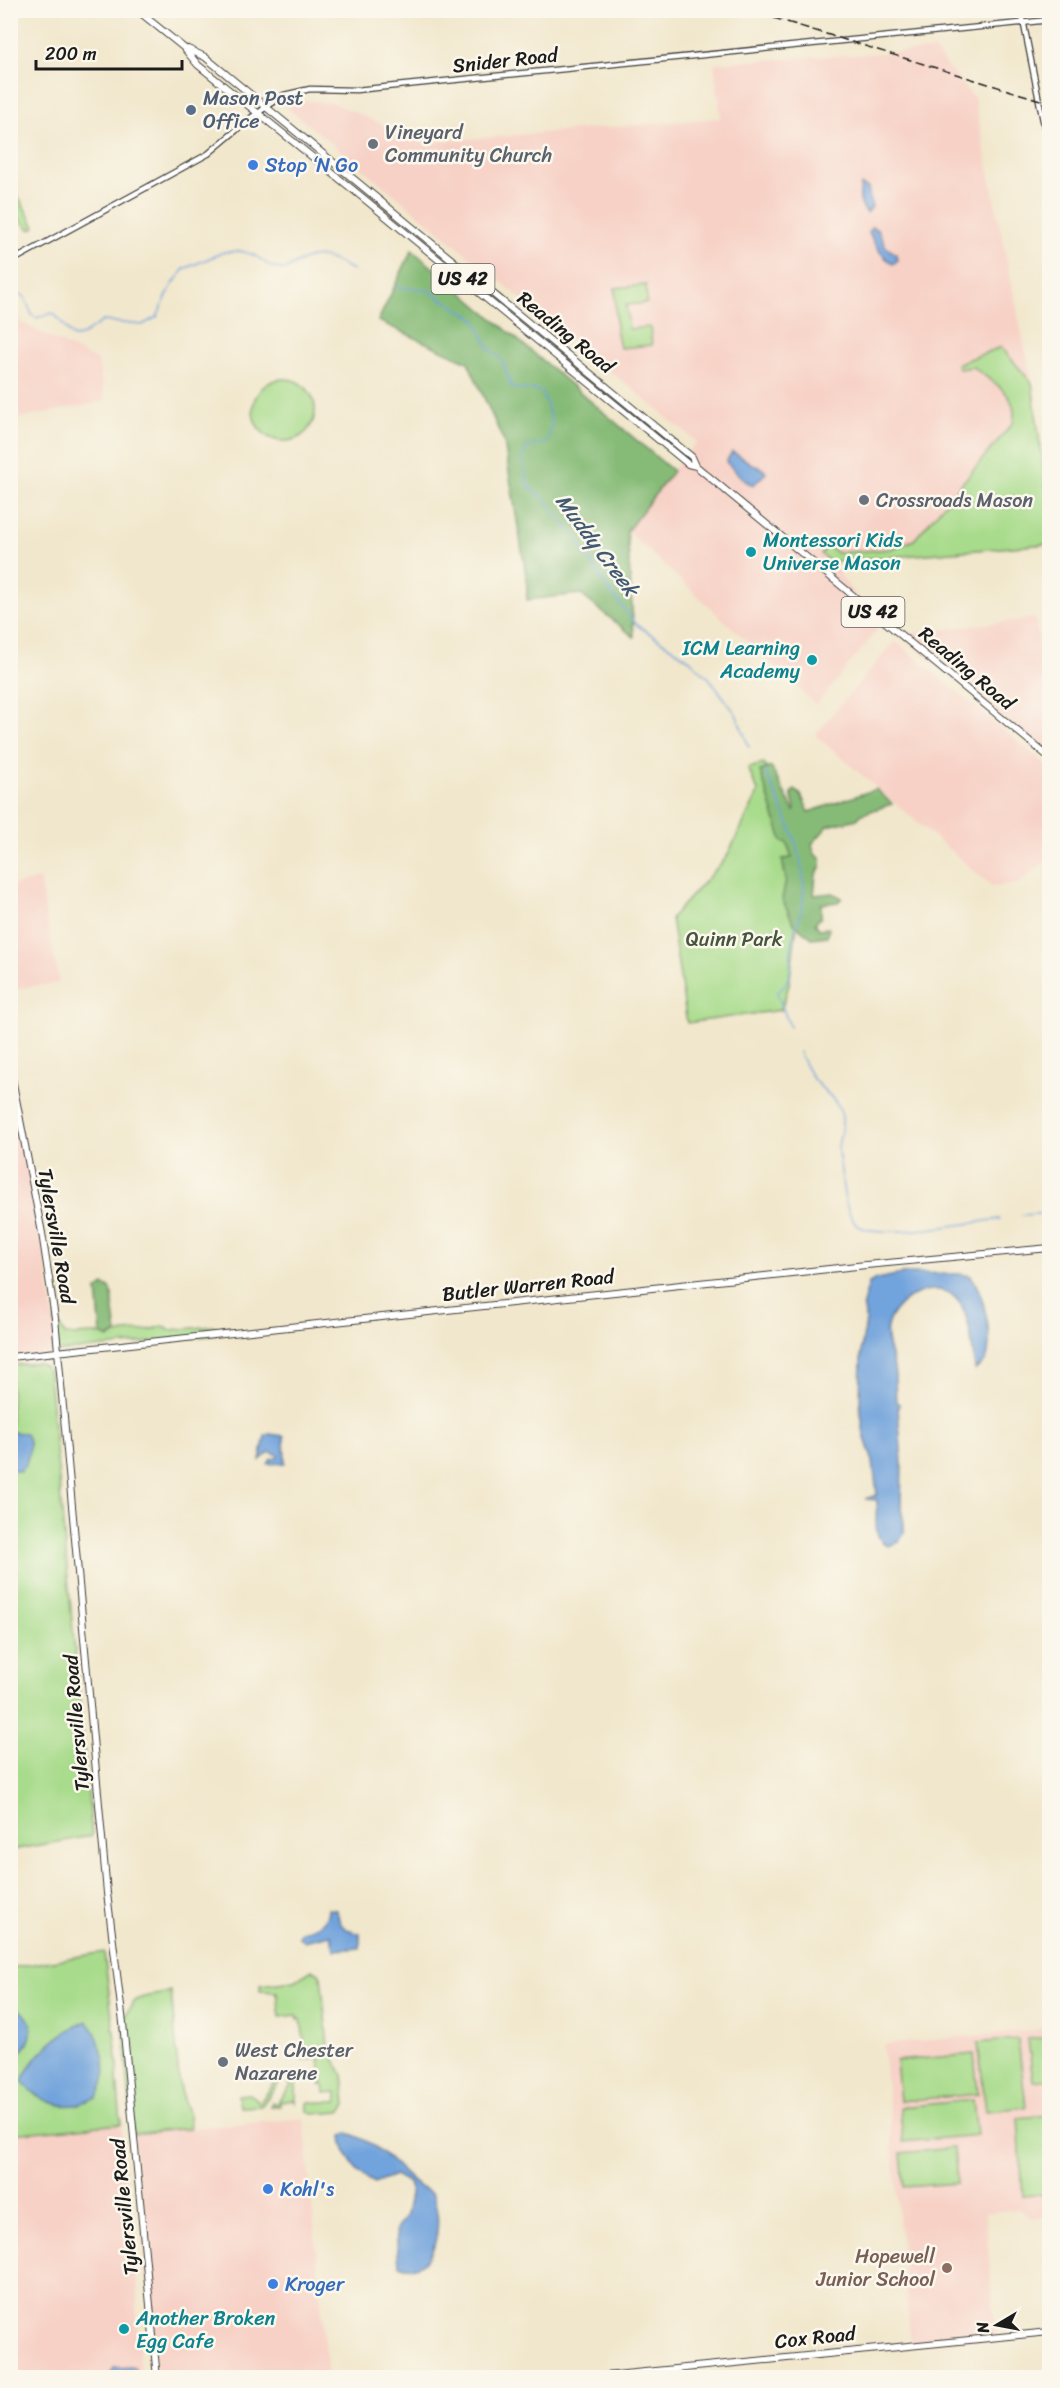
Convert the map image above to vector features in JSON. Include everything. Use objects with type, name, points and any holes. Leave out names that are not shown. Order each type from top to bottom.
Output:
[{"type":"main road","name":"Reading Road","points":[[137,10],[184,48],[198,65],[688,464],[696,466],[1050,758]]},
{"type":"main road","name":"Reading Road","points":[[184,48],[205,57],[692,457],[696,466]]},
{"type":"main road","name":"Tylersville Road","points":[[10,1068],[47,1265],[58,1352],[107,1893],[123,2023],[157,2378]]},
{"type":"main road","name":"Butler Warren Road","points":[[10,1357],[1050,1248]]},
{"type":"main road","name":"Cox Road","points":[[584,2378],[1050,2332]]},
{"type":"street","points":[[1021,10],[1050,156]]},
{"type":"street","name":"Snider Road","points":[[10,262],[208,154],[258,112],[284,95],[303,89],[356,90],[1050,20]]},
{"type":"shaded area","points":[[934,50],[974,98],[1032,383],[1049,513],[1049,544],[831,562],[879,628],[816,705],[623,527],[697,442],[277,99],[334,103],[424,143],[721,118],[714,63]]},
{"type":"shaded area","points":[[10,309],[20,322],[98,361],[105,401],[11,420]]},
{"type":"shaded area","points":[[1035,618],[1047,685],[1049,685],[1049,758],[900,635]]},
{"type":"shaded area","points":[[895,641],[1049,767],[1049,859],[1017,884],[993,887],[815,735]]},
{"type":"shaded area","points":[[39,879],[59,983],[11,989],[11,886]]},
{"type":"shaded area","points":[[10,1074],[42,1233],[58,1352],[10,1357]]},
{"type":"shaded area","points":[[1049,2028],[1049,2216],[1031,2218],[1019,2209],[985,2213],[996,2337],[911,2345],[883,2045]]},
{"type":"shaded area","points":[[304,2118],[328,2377],[157,2377],[133,2134]]},
{"type":"shaded area","points":[[121,2124],[138,2294],[136,2307],[141,2377],[11,2378],[11,2134]]},
{"type":"green space","points":[[18,196],[35,227],[30,230],[11,205],[11,200]]},
{"type":"green space","points":[[412,250],[673,471],[627,531],[634,637],[580,594],[527,600],[527,581],[504,442],[468,362],[378,321]]},
{"type":"green space","points":[[646,285],[647,303],[626,305],[629,329],[650,327],[652,345],[620,348],[616,329],[615,288]]},
{"type":"green space","points":[[1001,347],[1032,383],[1049,513],[1049,544],[830,562],[821,554],[828,545],[837,553],[890,549],[914,540],[1013,423],[1013,404],[1003,390],[973,367],[959,369],[957,364]]},
{"type":"green space","points":[[284,379],[306,388],[315,410],[306,432],[284,441],[262,432],[253,410],[262,388]]},
{"type":"green space","name":"Quinn Park","points":[[764,764],[792,819],[799,908],[789,985],[781,1010],[687,1023],[671,918],[726,858],[758,791],[748,768]]},
{"type":"green space","points":[[771,767],[794,811],[791,793],[795,790],[801,795],[809,812],[876,789],[892,804],[862,814],[857,819],[828,826],[812,844],[814,853],[821,859],[821,866],[816,874],[814,895],[833,893],[842,898],[838,902],[821,904],[821,917],[815,923],[819,929],[829,928],[827,936],[812,938],[794,924],[782,899],[786,880],[782,859],[792,858],[787,843],[782,841],[760,771]]},
{"type":"green space","points":[[104,1285],[111,1289],[117,1333],[109,1338],[101,1334],[97,1290]]},
{"type":"green space","points":[[55,1318],[65,1335],[101,1334],[109,1338],[122,1333],[162,1326],[170,1330],[215,1326],[216,1335],[58,1352]]},
{"type":"green space","points":[[38,1363],[46,1367],[49,1374],[92,1836],[11,1850],[11,1365]]},
{"type":"green space","points":[[104,1952],[118,2065],[121,2124],[11,2134],[11,1968]]},
{"type":"green space","points":[[312,1970],[321,1976],[328,2047],[343,2075],[346,2105],[340,2112],[312,2114],[308,2111],[308,2102],[337,2102],[337,2092],[325,2093],[324,2085],[320,2085],[322,2082],[319,2058],[302,2060],[306,2056],[301,2019],[298,2019],[297,2015],[280,2017],[277,1992],[260,1991],[260,1985],[295,1981]]},
{"type":"green space","points":[[171,1991],[180,2090],[189,2116],[190,2128],[133,2134],[123,2023],[131,2005],[136,2001]]},
{"type":"green space","points":[[1049,2037],[1049,2079],[1033,2081],[1028,2039]]},
{"type":"green space","points":[[1018,2039],[1026,2107],[986,2111],[978,2043]]},
{"type":"green space","points":[[974,2054],[978,2094],[900,2101],[896,2061]]},
{"type":"green space","points":[[277,2080],[280,2082],[261,2106],[240,2107],[238,2095],[249,2094],[260,2102]]},
{"type":"green space","points":[[296,2082],[296,2104],[294,2100],[280,2102],[280,2106],[270,2106],[272,2102],[276,2104],[291,2086],[289,2083]]},
{"type":"green space","points":[[973,2100],[977,2135],[903,2142],[900,2107]]},
{"type":"green space","points":[[1049,2115],[1049,2194],[1023,2196],[1018,2118]]},
{"type":"green space","points":[[954,2148],[957,2183],[904,2187],[901,2153]]},
{"type":"water","points":[[861,185],[868,188],[872,207],[867,213],[860,200]]},
{"type":"water","points":[[872,227],[878,230],[886,247],[896,254],[897,261],[893,264],[876,246],[869,232]]},
{"type":"water","points":[[732,452],[762,468],[766,473],[753,485],[745,481],[726,462]]},
{"type":"water","points":[[908,1273],[971,1276],[984,1305],[989,1341],[985,1361],[975,1370],[970,1334],[963,1308],[950,1294],[940,1290],[929,1290],[907,1299],[891,1317],[887,1327],[887,1337],[895,1372],[896,1401],[900,1404],[898,1408],[902,1462],[901,1508],[904,1533],[899,1542],[888,1546],[879,1538],[877,1532],[877,1500],[865,1499],[877,1495],[873,1462],[864,1435],[860,1406],[861,1349],[866,1321],[863,1304],[869,1283],[876,1279]]},
{"type":"water","points":[[11,1432],[25,1433],[29,1442],[28,1458],[20,1471],[11,1467]]},
{"type":"water","points":[[270,1434],[284,1436],[285,1463],[268,1464],[278,1455],[270,1452],[260,1460],[265,1436]]},
{"type":"water","points":[[328,1909],[337,1910],[341,1924],[360,1934],[360,1948],[334,1950],[331,1935],[304,1941],[299,1937],[300,1933],[322,1922]]},
{"type":"water","points":[[11,2007],[27,2017],[31,2031],[26,2047],[11,2058]]},
{"type":"water","points":[[87,2021],[98,2040],[104,2065],[105,2073],[97,2098],[77,2104],[59,2105],[32,2092],[22,2081],[33,2062],[58,2038]]},
{"type":"water","points":[[347,2133],[376,2148],[419,2187],[432,2195],[438,2218],[437,2231],[429,2256],[422,2264],[412,2268],[399,2265],[396,2230],[406,2215],[411,2190],[409,2183],[395,2175],[374,2183],[362,2175],[345,2150],[342,2136]]},
{"type":"water","points":[[135,2367],[138,2377],[109,2377],[114,2368]]},
{"type":"waterway","name":"Muddy Creek","points":[[10,292],[24,296],[32,315],[36,318],[53,313],[74,337],[81,336],[103,321],[142,325],[157,317],[171,287],[184,269],[224,252],[240,251],[254,255],[272,267],[285,270],[304,259],[319,256],[334,260],[353,270]]},
{"type":"waterway","name":"Muddy Creek","points":[[397,287],[427,290],[475,319],[488,347],[502,360],[512,388],[541,391],[551,417],[551,430],[546,443],[527,447],[522,458],[528,486],[544,498],[572,533],[609,590],[637,625],[690,660],[709,678],[736,714],[749,747]]},
{"type":"waterway","name":"Muddy Creek","points":[[765,771],[793,835],[804,886],[802,908],[792,943],[789,975],[777,993],[790,1027]]},
{"type":"waterway","name":"Muddy Creek","points":[[799,1052],[814,1080],[832,1098],[842,1115],[838,1153],[846,1201],[854,1222],[863,1228],[899,1231],[923,1230],[1000,1219]]},
{"type":"waterway","name":"Muddy Creek","points":[[1022,1215],[1050,1213]]},
{"type":"railway","points":[[748,10],[1050,103]]},
{"type":"place","name":"Mason Post Office","points":[[191,110]]},
{"type":"place","name":"Vineyard Community Church","points":[[373,144]]},
{"type":"place","name":"Stop ‘N Go","points":[[253,165]]},
{"type":"place","name":"Crossroads Mason","points":[[864,500]]},
{"type":"place","name":"Montessori Kids Universe Mason","points":[[751,552]]},
{"type":"place","name":"ICM Learning Academy","points":[[812,660]]},
{"type":"place","name":"West Chester Nazarene","points":[[223,2062]]},
{"type":"place","name":"Kohl's","points":[[268,2189]]},
{"type":"place","name":"Hopewell Junior School","points":[[947,2268]]},
{"type":"place","name":"Kroger","points":[[273,2284]]},
{"type":"place","name":"Another Broken Egg Cafe","points":[[124,2329]]}]
